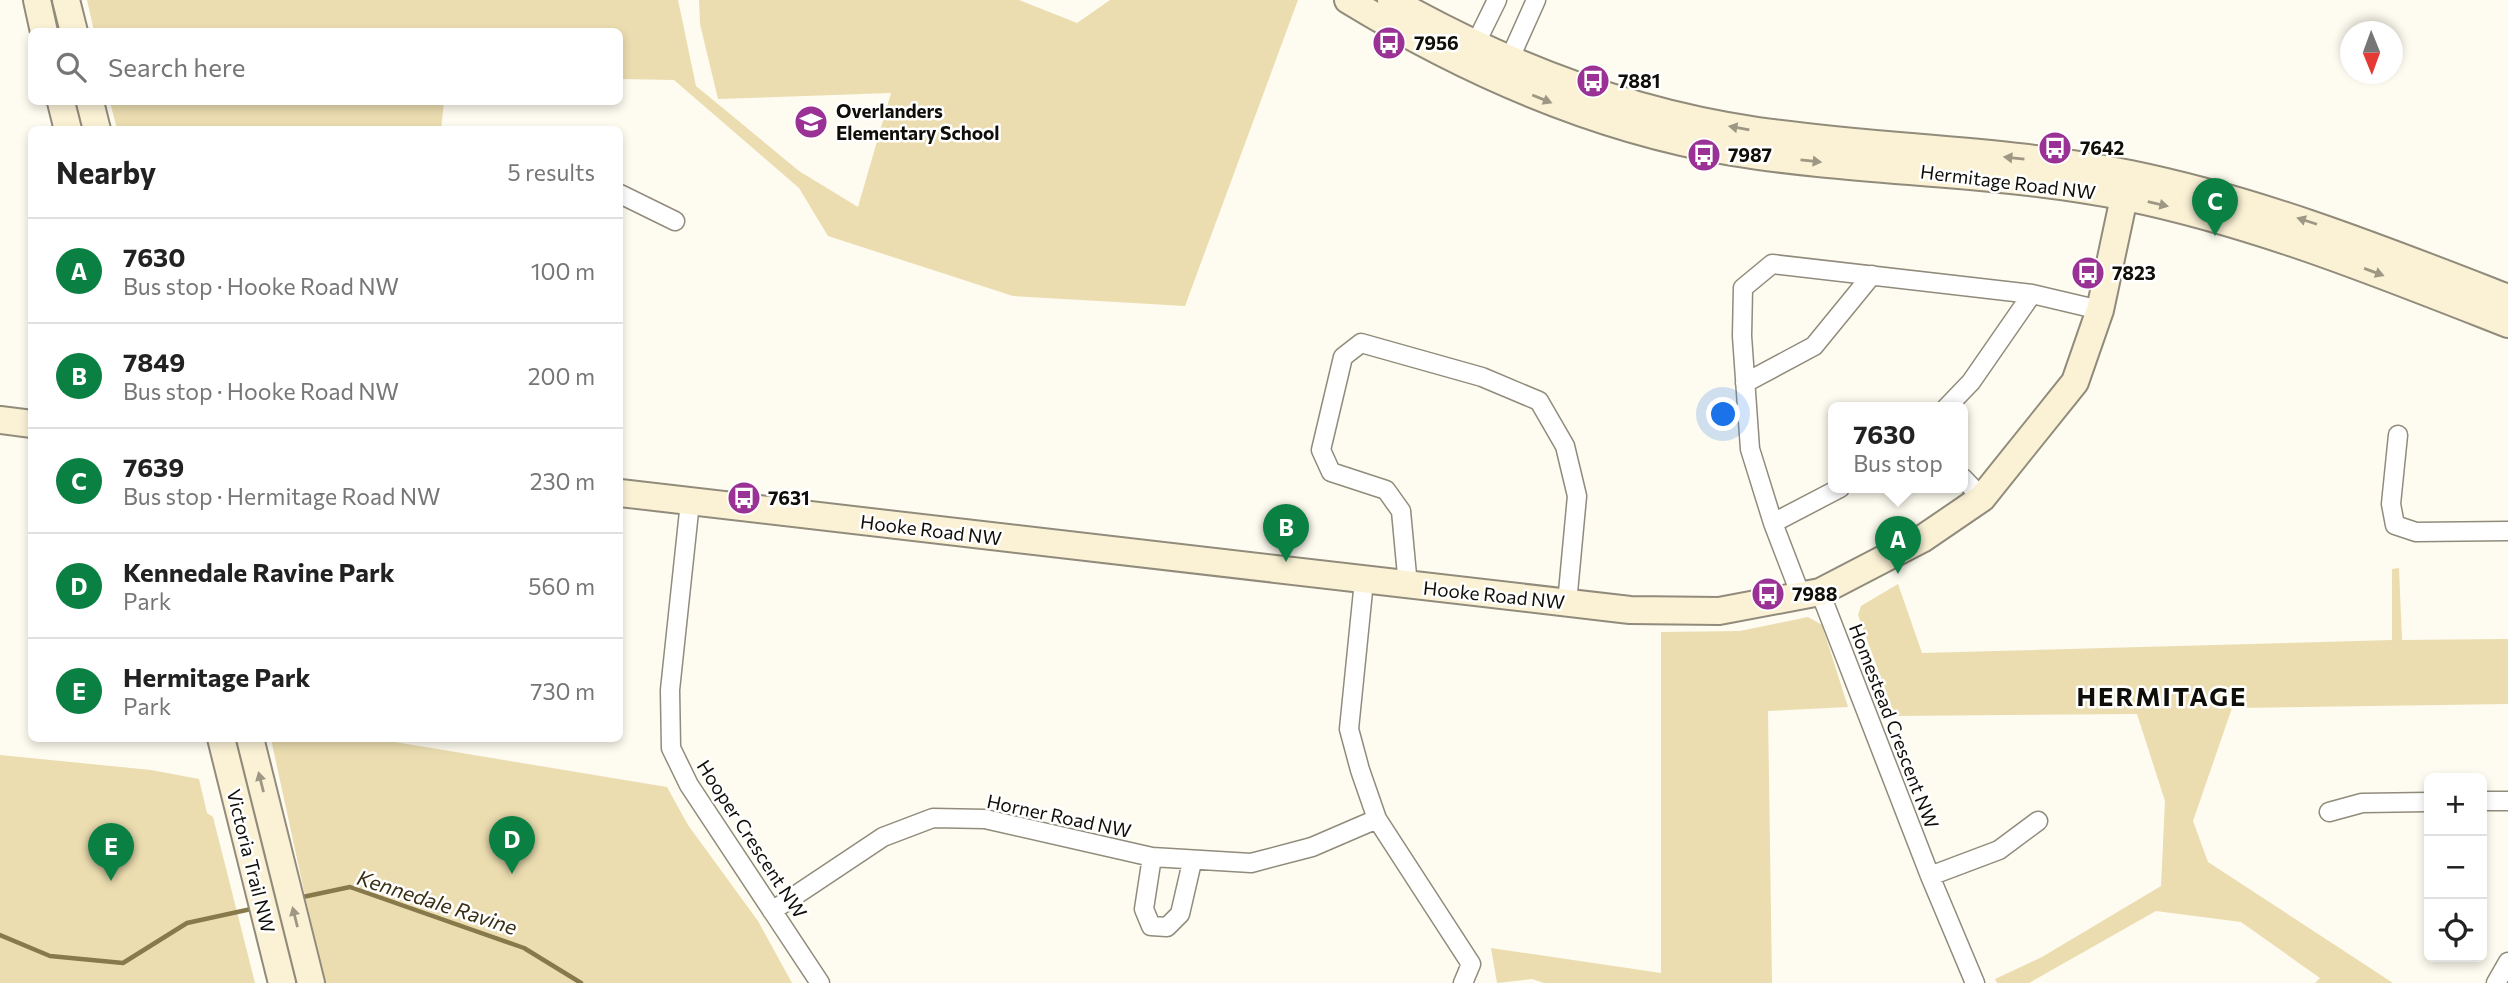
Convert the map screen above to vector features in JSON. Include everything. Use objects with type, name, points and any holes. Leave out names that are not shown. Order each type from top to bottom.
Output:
[{"type":"street","points":[[37,0],[43,28]]},
{"type":"street","points":[[66,0],[73,28]]},
{"type":"street","name":"Hermitage Road NW","points":[[1348,0],[1403,33],[1471,54]]},
{"type":"street","name":"Hermitage Road NW","points":[[1391,0],[1471,54],[1592,118],[1730,151],[2046,184],[2126,185],[2228,197],[2289,215],[2508,298]]},
{"type":"street","points":[[1471,54],[1497,0]]},
{"type":"street","points":[[1505,71],[1536,0]]},
{"type":"street","points":[[62,105],[67,126]]},
{"type":"street","points":[[91,105],[96,126]]},
{"type":"street","name":"Hermitage Road NW","points":[[2126,185],[2508,324]]},
{"type":"street","name":"Hooke Road NW","points":[[623,493],[1630,610],[1719,611],[1811,594],[1922,539],[1982,498],[2075,382],[2100,310],[2126,185]]},
{"type":"street","points":[[623,195],[675,221]]},
{"type":"street","name":"Homestead Crescent NW","points":[[1872,275],[1772,264],[1743,288],[1745,383],[1750,449],[1773,523],[1811,594],[1975,983]]},
{"type":"street","points":[[1745,383],[1814,346],[1872,275],[2032,293],[2100,310]]},
{"type":"street","points":[[1952,402],[1971,382],[2032,293]]},
{"type":"street","points":[[1408,586],[1401,511],[1386,490],[1331,471],[1321,450],[1343,357],[1361,343],[1482,377],[1539,401],[1565,446],[1577,496],[1567,603]]},
{"type":"street","points":[[0,418],[28,412]]},
{"type":"street","points":[[0,418],[28,423]]},
{"type":"street","points":[[2398,435],[2391,504],[2395,525],[2416,532],[2508,531]]},
{"type":"street","points":[[1968,483],[1982,498]]},
{"type":"street","points":[[1773,523],[1830,493]]},
{"type":"street","name":"Hooper Crescent NW","points":[[690,502],[670,690],[671,748],[689,785],[820,983]]},
{"type":"street","points":[[1364,581],[1349,729],[1377,819],[1471,964],[1463,983]]},
{"type":"street","name":"Victoria Trail NW","points":[[222,742],[282,983]]},
{"type":"street","name":"Victoria Trail NW","points":[[251,742],[311,983]]},
{"type":"street","points":[[2487,801],[2508,801]]},
{"type":"street","points":[[2329,812],[2362,803],[2424,802]]},
{"type":"street","name":"Horner Road NW","points":[[772,911],[883,837],[933,818],[985,819],[1152,857],[1192,862],[1251,863],[1312,846],[1377,819]]},
{"type":"street","points":[[1930,876],[1999,850],[2038,821]]},
{"type":"street","name":"Horner Road NW","points":[[1152,857],[1144,909],[1151,926],[1167,927],[1180,914],[1192,862]]},
{"type":"street","points":[[2496,983],[2508,962]]},
{"type":"shaded area","points":[[87,0],[678,0],[696,86],[799,171],[858,207],[891,93],[718,99],[700,24],[699,0],[1019,0],[1077,23],[1110,0],[1298,0],[1185,306],[1013,296],[828,236],[799,188],[674,80],[623,79],[623,28],[93,28]]},
{"type":"shaded area","points":[[111,105],[444,105],[441,126],[116,126]]},
{"type":"shaded area","points":[[2399,568],[2402,640],[2508,639],[2508,704],[2232,708],[2193,821],[2208,862],[2393,983],[2315,983],[2320,978],[2241,922],[2156,911],[2029,983],[1997,983],[1995,979],[2042,957],[2161,886],[2165,801],[2137,714],[1895,716],[1858,615],[1861,606],[1898,584],[1922,653],[2392,640],[2392,569]]},
{"type":"shaded area","points":[[1808,617],[1822,625],[1848,707],[1768,711],[1772,983],[1544,983],[1532,979],[1497,983],[1491,948],[1661,973],[1661,632],[1740,631]]},
{"type":"shaded area","points":[[272,742],[395,742],[667,787],[688,825],[758,921],[792,983],[324,983]]},
{"type":"shaded area","points":[[0,755],[151,770],[199,779],[207,813],[213,817],[255,983],[0,983]]},
{"type":"waterway","name":"Kennedale Ravine","points":[[298,898],[350,887],[524,948],[581,983]]},
{"type":"waterway","name":"Kennedale Ravine","points":[[0,935],[50,956],[123,963],[187,923],[256,908]]},
{"type":"place","name":"7956","points":[[1389,43]]},
{"type":"place","name":"7881","points":[[1593,81]]},
{"type":"place","name":"Overlanders Elementary School","points":[[811,122]]},
{"type":"place","name":"7642","points":[[2055,148]]},
{"type":"place","name":"7987","points":[[1704,155]]},
{"type":"place","name":"7639","points":[[2215,236]]},
{"type":"place","name":"7823","points":[[2088,273]]},
{"type":"place","name":"7631","points":[[744,498]]},
{"type":"place","name":"7849","points":[[1286,562]]},
{"type":"place","name":"7630","points":[[1898,574]]},
{"type":"place","name":"7988","points":[[1768,594]]},
{"type":"place","name":"Kennedale Ravine Park","points":[[512,874]]},
{"type":"place","name":"Hermitage Park","points":[[111,881]]},
{"type":"district","name":"HERMITAGE","points":[[2162,697]]}]
